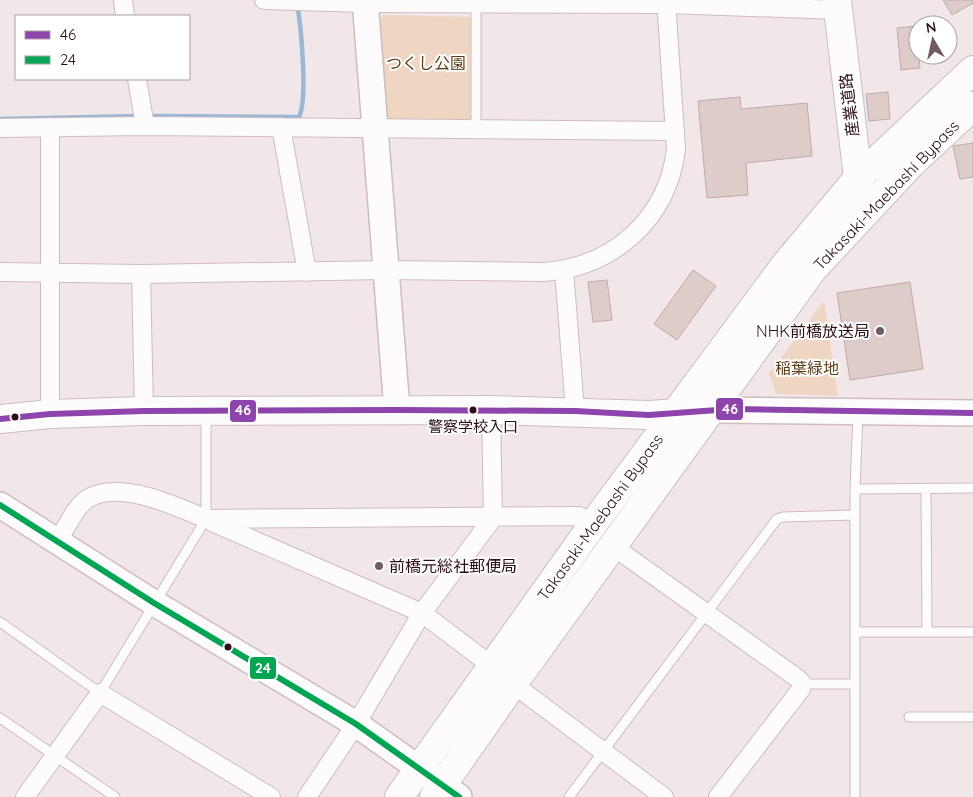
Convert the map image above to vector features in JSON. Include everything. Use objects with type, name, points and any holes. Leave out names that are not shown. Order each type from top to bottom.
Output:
[{"type":"main road","name":"産業道路","points":[[837,5],[858,178],[862,194],[869,208]]},
{"type":"main road","name":"Takasaki-Maebashi Bypass","points":[[399,797],[594,523],[785,265],[858,178],[973,70]]},
{"type":"main road","name":"Takasaki-Maebashi Bypass","points":[[445,793],[513,684],[814,270],[869,208],[972,109]]},
{"type":"main road","points":[[0,419],[50,414],[144,411],[491,410],[575,411],[630,415],[713,410]]},
{"type":"street","points":[[122,0],[126,15]]},
{"type":"street","points":[[264,0],[476,3],[666,2],[837,5]]},
{"type":"street","points":[[366,2],[374,129],[397,410]]},
{"type":"street","points":[[0,272],[141,274],[386,270],[564,270],[589,263],[611,252],[637,233],[651,216],[662,198],[674,165],[676,149],[666,2]]},
{"type":"street","points":[[137,80],[145,126]]},
{"type":"street","points":[[0,128],[145,126],[675,131]]},
{"type":"street","points":[[50,127],[50,414]]},
{"type":"street","points":[[281,127],[307,272]]},
{"type":"street","points":[[564,270],[575,411]]},
{"type":"street","points":[[141,274],[144,411]]},
{"type":"street","points":[[307,797],[356,724],[422,613],[493,518],[491,410]]},
{"type":"street","points":[[713,410],[973,413]]},
{"type":"street","points":[[58,541],[86,499],[110,492],[120,492],[169,503],[422,613],[492,666]]},
{"type":"street","points":[[0,505],[154,603],[356,724],[419,769],[445,793]]},
{"type":"street","points":[[206,519],[579,516],[594,523]]},
{"type":"street","points":[[614,547],[797,678],[802,684],[801,689],[718,797]]},
{"type":"street","points":[[513,684],[664,797]]},
{"type":"street","points":[[26,797],[100,693],[271,797]]},
{"type":"lane","points":[[476,3],[476,129]]},
{"type":"lane","points":[[0,622],[100,693],[206,519],[206,411]]},
{"type":"lane","points":[[854,797],[855,489],[858,412]]},
{"type":"lane","points":[[855,489],[973,488]]},
{"type":"lane","points":[[926,489],[927,632]]},
{"type":"lane","points":[[569,797],[777,519],[783,517],[855,515]]},
{"type":"lane","points":[[855,632],[973,632]]},
{"type":"lane","points":[[802,684],[854,684]]},
{"type":"lane","points":[[909,718],[973,717]]},
{"type":"lane","points":[[0,718],[115,797]]},
{"type":"green space","name":"つくし公園","points":[[384,15],[473,17],[474,120],[468,127],[391,125],[384,119],[376,25]]},
{"type":"green space","name":"稲葉緑地","points":[[824,301],[838,396],[776,394],[769,374]]},
{"type":"building","points":[[943,0],[973,0],[973,3],[952,15]]},
{"type":"building","points":[[908,27],[908,65],[920,65],[920,68],[901,70],[897,28]]},
{"type":"building","points":[[888,92],[890,119],[869,121],[866,94]]},
{"type":"building","points":[[740,97],[741,109],[807,103],[812,156],[746,163],[748,195],[707,198],[698,101]]},
{"type":"building","points":[[973,143],[973,177],[960,179],[953,146]]},
{"type":"building","points":[[693,270],[716,286],[677,340],[654,324]]},
{"type":"building","points":[[607,280],[612,320],[593,322],[588,282]]},
{"type":"building","name":"NHK前橋放送局","points":[[910,282],[923,369],[850,380],[837,293]]},
{"type":"waterway","points":[[146,116],[299,117],[302,108],[303,79],[302,44],[297,4]]},
{"type":"waterway","points":[[0,119],[139,116]]},
{"type":"transit line","name":"46","points":[[0,419],[50,414],[144,411],[575,411],[649,415],[731,409],[973,413]]},
{"type":"transit line","name":"24","points":[[0,505],[154,603],[356,724],[459,797]]},
{"type":"place","name":"NHK前橋放送局","points":[[880,331]]},
{"type":"place","name":"警察学校入口","points":[[473,410]]},
{"type":"place","name":"前橋元総社郵便局","points":[[379,566]]}]
